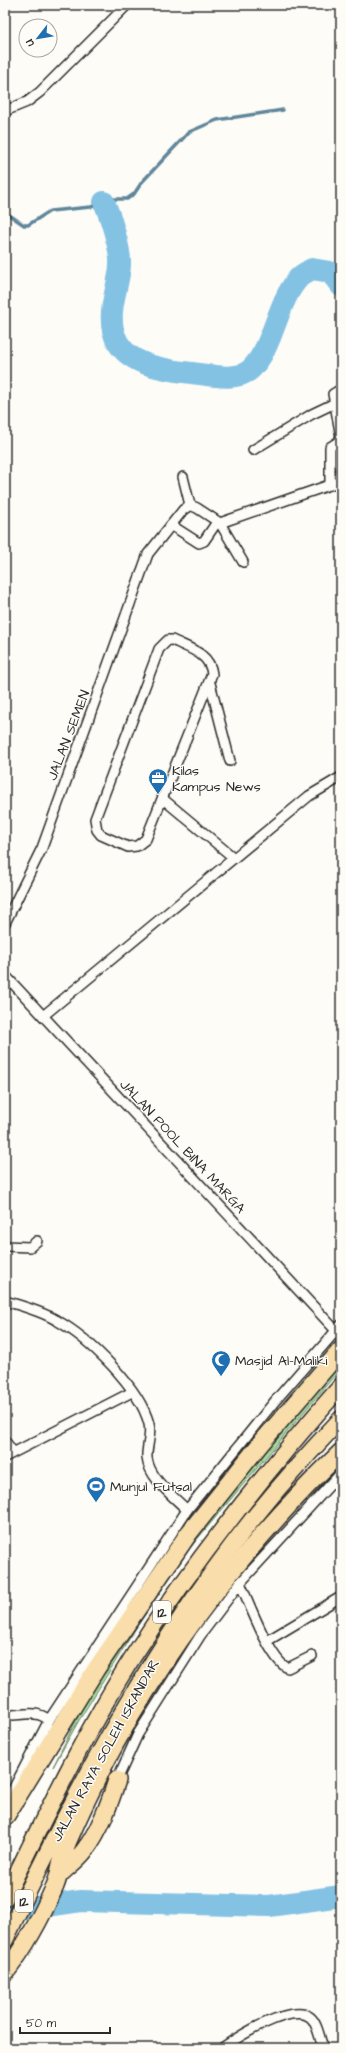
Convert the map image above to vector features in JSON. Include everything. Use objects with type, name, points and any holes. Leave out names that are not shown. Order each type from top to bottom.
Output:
[{"type":"highway","points":[[5,1817],[96,1669],[189,1534],[261,1443],[341,1350]]},
{"type":"highway","name":"JALAN RAYA SOLEH ISKANDAR","points":[[5,1898],[69,1769],[107,1700],[170,1601],[214,1539],[341,1386]]},
{"type":"highway","name":"JALAN RAYA SOLEH ISKANDAR","points":[[7,1936],[86,1778],[122,1714],[184,1616],[231,1547],[285,1482],[341,1419]]},
{"type":"highway","points":[[5,1973],[27,1940],[57,1881],[67,1842],[116,1742],[156,1676],[195,1618],[244,1554],[321,1471],[341,1452]]},
{"type":"highway","points":[[57,1881],[83,1852],[95,1834],[105,1814],[117,1780]]},
{"type":"street","points":[[5,111],[27,102],[40,92],[127,5]]},
{"type":"street","points":[[330,485],[330,446],[338,442],[341,436],[333,394],[341,389]]},
{"type":"street","points":[[253,450],[312,414],[334,404]]},
{"type":"street","points":[[183,477],[190,505],[198,508],[218,523],[243,562]]},
{"type":"street","points":[[171,525],[199,543],[204,541],[218,523],[341,481]]},
{"type":"street","name":"JALAN SEMEN","points":[[5,923],[42,848],[148,554],[183,510],[190,505]]},
{"type":"street","points":[[210,683],[146,839],[137,846],[128,846],[101,835],[97,830],[95,819],[162,645],[168,640],[172,640],[202,655],[211,667],[210,683],[230,761]]},
{"type":"street","points":[[43,1016],[309,796],[341,776]]},
{"type":"street","points":[[163,799],[234,858]]},
{"type":"street","name":"JALAN POOL BINA MARGA","points":[[5,975],[339,1330]]},
{"type":"street","points":[[5,1246],[30,1247],[37,1241]]},
{"type":"street","points":[[5,1301],[39,1312],[72,1330],[120,1374],[140,1403],[150,1426],[147,1458],[154,1474],[187,1510]]},
{"type":"street","points":[[5,1805],[49,1720],[187,1510],[275,1401],[339,1330]]},
{"type":"street","points":[[5,1441],[9,1455],[132,1392]]},
{"type":"street","points":[[117,1780],[138,1734],[200,1636],[240,1583],[341,1473]]},
{"type":"street","points":[[240,1583],[267,1641],[281,1665],[288,1668],[312,1656]]},
{"type":"street","points":[[267,1641],[339,1598]]},
{"type":"street","points":[[13,1715],[37,1713],[42,1714],[49,1720]]},
{"type":"street","points":[[222,2048],[251,2030],[266,2023],[285,2015],[300,2013],[310,2017],[323,2048]]},
{"type":"green space","points":[[341,1352],[340,1369],[189,1549],[136,1628],[78,1722],[53,1767],[92,1688],[165,1572]]},
{"type":"waterway","points":[[5,212],[24,225],[28,225],[50,211],[91,207],[113,199],[127,199],[134,194],[142,182],[189,132],[217,120],[283,110]]},
{"type":"waterway","points":[[104,202],[115,233],[120,258],[119,275],[112,312],[113,329],[117,342],[125,352],[148,365],[162,369],[223,377],[231,377],[245,373],[259,360],[265,349],[284,301],[298,278],[312,269],[330,272],[341,286]]},
{"type":"waterway","points":[[5,1909],[26,1909],[81,1901],[269,1906],[341,1896]]},
{"type":"place","name":"Kilas Kampus News","points":[[158,795]]},
{"type":"place","name":"Masjid Al-Maliki","points":[[221,1377]]},
{"type":"place","name":"Munjul Futsal","points":[[96,1503]]}]
